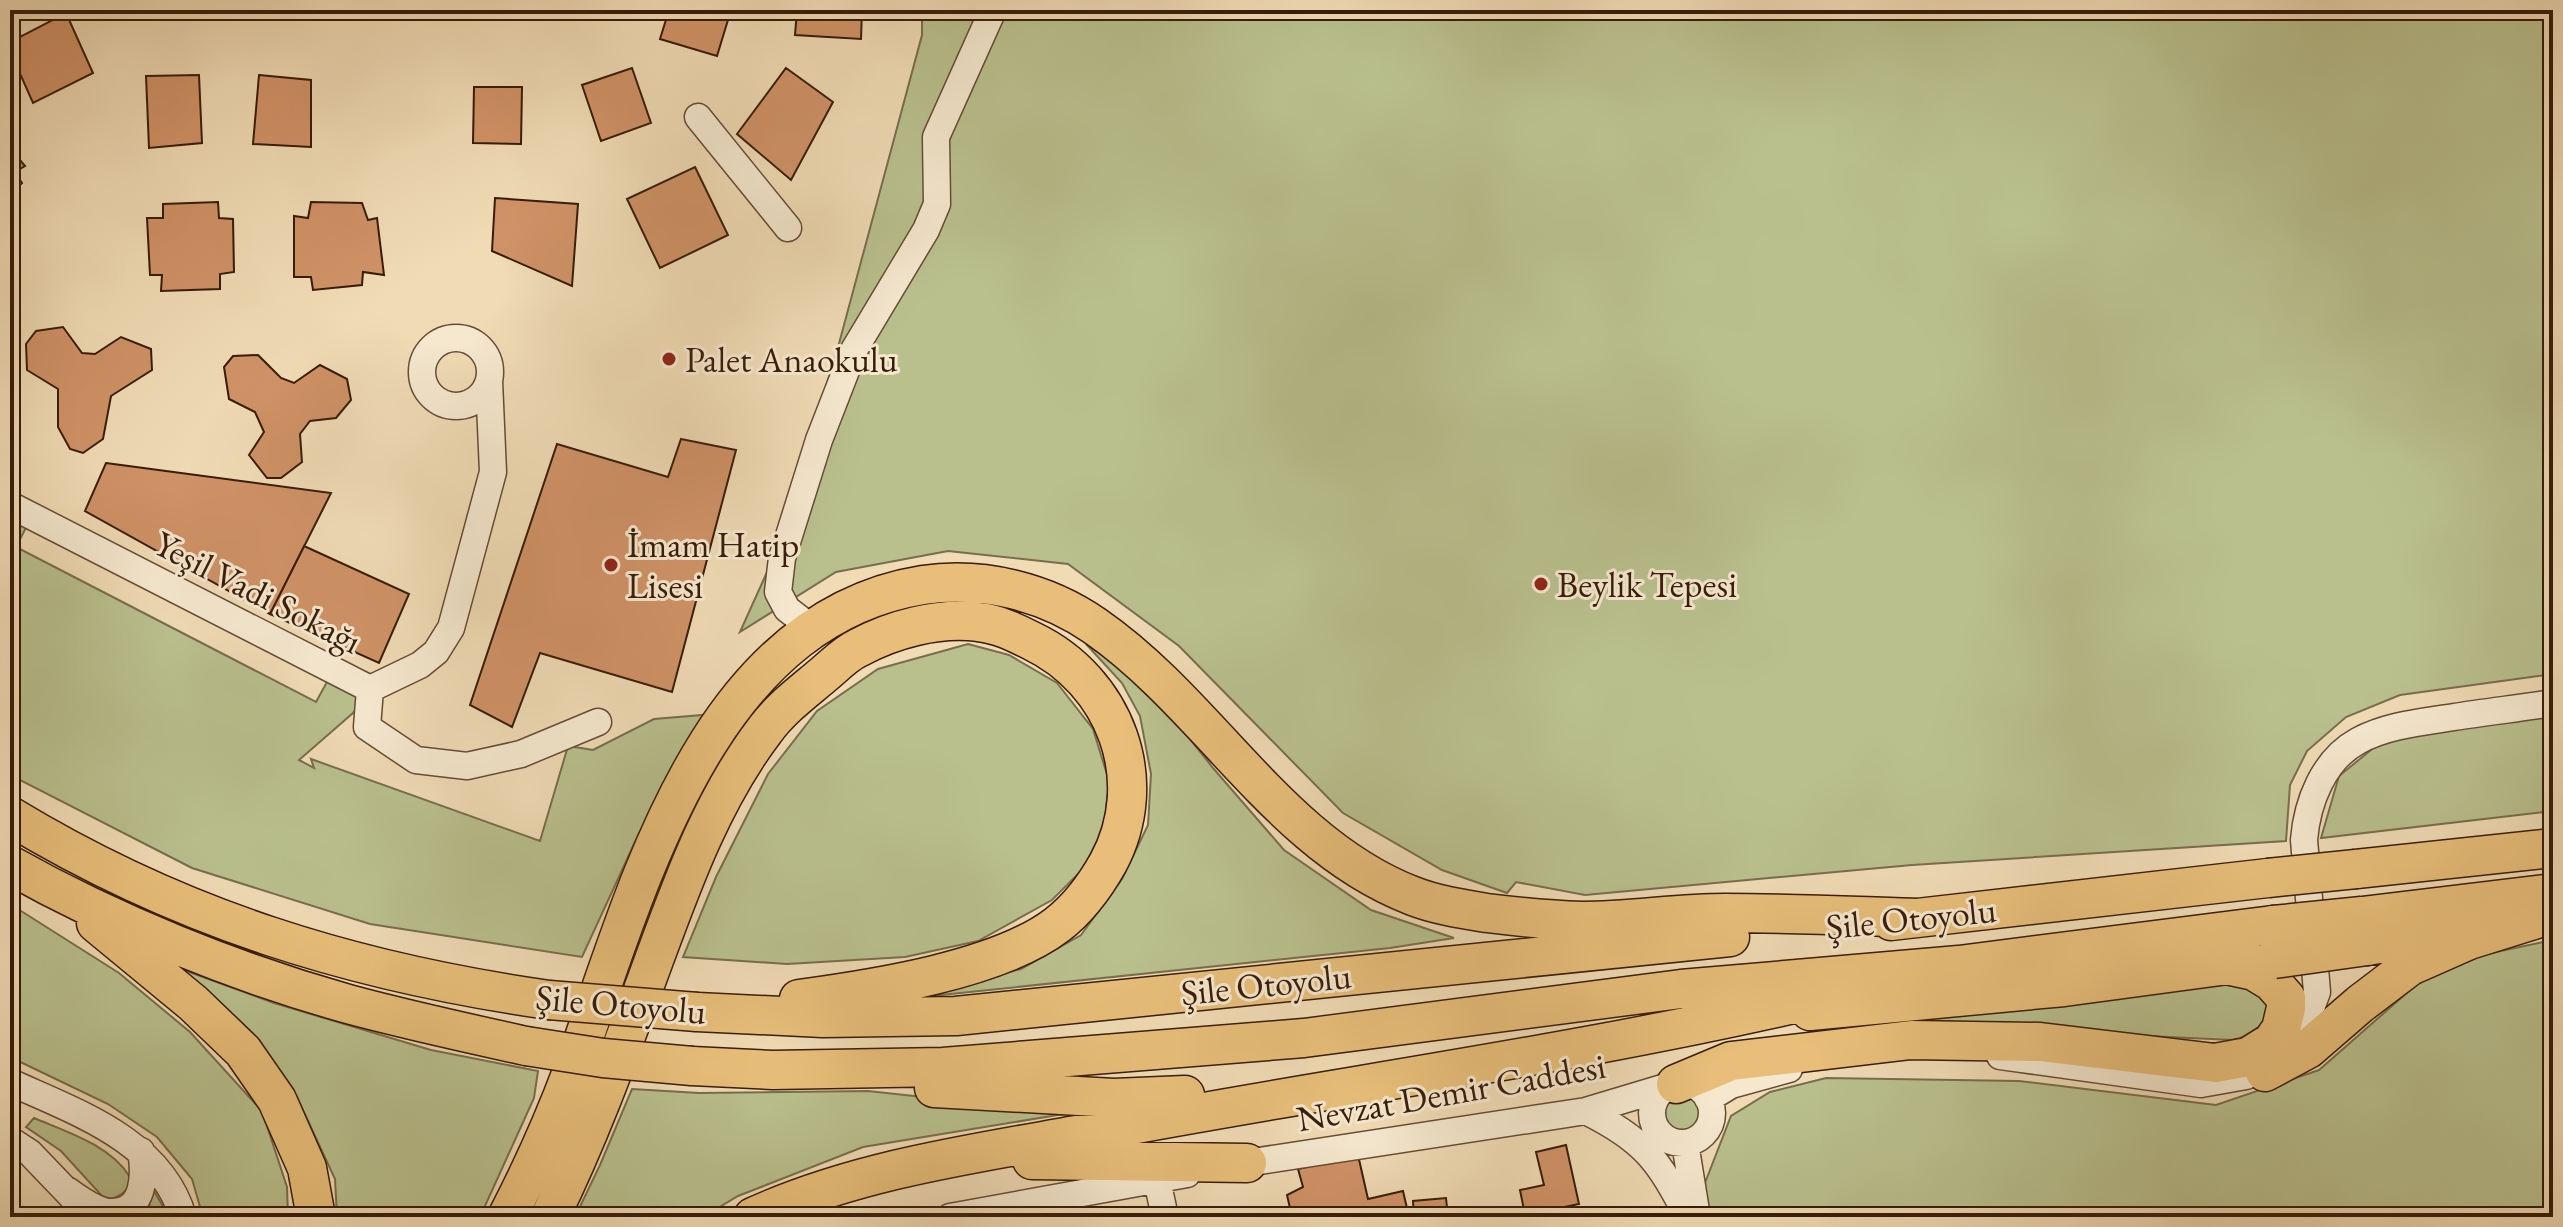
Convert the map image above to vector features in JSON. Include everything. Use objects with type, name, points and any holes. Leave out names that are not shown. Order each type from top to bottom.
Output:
[{"type":"highway","points":[[507,1217],[549,1129],[631,907],[694,765],[739,699],[768,665],[813,629],[862,602],[896,589],[945,582],[994,585],[1039,597],[1090,623],[1142,661],[1282,807],[1333,851],[1373,877],[1414,897],[1458,909],[1527,918],[1585,921],[1722,913],[1916,918]]},
{"type":"highway","points":[[550,1217],[591,1129],[673,907],[705,831],[765,729],[791,701],[856,648],[913,627],[955,620],[1003,627],[1047,648],[1080,674],[1107,707],[1123,750],[1127,788],[1123,823],[1115,850],[1099,879],[1077,907],[1058,924],[1029,943],[994,958],[950,970],[836,994],[697,1012]]},
{"type":"highway","name":"Şile Otoyolu","points":[[10,816],[71,852],[189,907],[271,938],[342,960],[415,978],[549,1000],[823,1018],[956,1016],[1916,918],[2553,848]]},
{"type":"highway","name":"Şile Otoyolu","points":[[10,865],[63,895],[181,946],[345,1003],[526,1046],[603,1058],[773,1070],[943,1067],[1304,1038],[1681,989],[2274,942],[2550,908]]},
{"type":"highway","points":[[63,895],[193,1003],[243,1051],[277,1100],[307,1168],[316,1217]]},
{"type":"highway","points":[[2265,1072],[2308,1049],[2410,966],[2550,908]]},
{"type":"highway","points":[[1740,1017],[2064,987],[2226,965],[2274,942]]},
{"type":"highway","points":[[753,1217],[818,1191],[949,1159],[1213,1109],[1740,1017],[1959,965]]},
{"type":"highway","points":[[1683,1090],[1731,1061],[1911,1040],[2040,1042],[2215,1063],[2248,1057],[2272,1042],[2281,1029],[2286,998],[2272,982],[2254,971],[2226,965]]},
{"type":"highway","points":[[773,1070],[927,1087],[1114,1098],[1341,1088]]},
{"type":"highway","points":[[949,1159],[1247,1163]]},
{"type":"street","points":[[813,629],[787,609],[778,592],[782,558],[819,440],[854,350],[920,242],[937,204],[936,137],[993,10]]},
{"type":"street","points":[[698,117],[788,228]]},
{"type":"street","name":"Yeşil Vadi Sokağı","points":[[10,505],[370,689],[420,665],[436,652],[451,628],[493,472],[489,381]]},
{"type":"street","points":[[370,689],[367,727],[416,760],[467,766],[521,754],[598,722]]},
{"type":"street","points":[[2265,1072],[2299,1041],[2317,992],[2304,840],[2306,818],[2323,776],[2339,755],[2358,740],[2403,725],[2553,703]]},
{"type":"street","name":"Nevzat Demir Caddesi","points":[[950,1217],[1247,1163],[1586,1111],[1683,1090],[1731,1085],[1778,1070],[1872,1059],[1981,1053],[2201,1084],[2265,1072]]},
{"type":"street","points":[[10,1082],[97,1122],[141,1151],[163,1177],[183,1217]]},
{"type":"street","points":[[1586,1111],[1676,1140],[1702,1135],[1708,1127],[1711,1108],[1683,1090],[1659,1094],[1652,1113],[1653,1123],[1676,1140],[1697,1217]]},
{"type":"street","points":[[1586,1111],[1622,1129],[1652,1155],[1688,1217]]},
{"type":"street","points":[[10,1140],[30,1153],[67,1190],[87,1217]]},
{"type":"street","points":[[67,1190],[96,1207],[112,1212],[128,1207],[138,1196],[145,1175],[141,1151]]},
{"type":"street","points":[[1157,1180],[1165,1217]]},
{"type":"green space","points":[[922,10],[2553,10],[2553,674],[2400,695],[2346,717],[2307,751],[2290,785],[2286,841],[1912,865],[1585,895],[1516,882],[1507,893],[1442,870],[1343,813],[1179,646],[1068,564],[948,551],[836,572],[740,632],[772,561],[837,351],[922,35]]},
{"type":"green space","points":[[10,508],[32,516],[16,547],[316,702],[333,671],[370,689],[353,713],[299,760],[314,768],[311,759],[540,841],[568,746],[593,750],[654,719],[703,715],[634,844],[582,957],[370,924],[192,868],[10,775]]},
{"type":"green space","points":[[968,644],[1009,655],[1057,683],[1093,729],[1109,781],[1104,828],[1083,869],[1052,900],[978,941],[905,957],[787,964],[683,957],[716,877],[768,774],[817,711],[878,669]]},
{"type":"green space","points":[[1086,644],[1148,686],[1284,850],[1371,910],[1454,938],[1390,948],[912,998],[1021,969],[1081,935],[1122,879],[1148,825],[1151,774],[1140,716],[1122,683]]},
{"type":"green space","points":[[2553,714],[2553,811],[2321,838],[2339,776],[2382,741]]},
{"type":"green space","points":[[10,904],[119,973],[190,1032],[262,1111],[287,1187],[288,1217],[203,1217],[192,1179],[157,1137],[108,1104],[10,1057]]},
{"type":"green space","points":[[2553,940],[2553,1217],[1707,1217],[1703,1188],[1731,1116],[1770,1092],[1826,1078],[2019,1081],[2216,1105],[2319,1070],[2417,984],[2482,955]]},
{"type":"green space","points":[[173,966],[274,1003],[431,1050],[538,1071],[534,1098],[480,1217],[337,1217],[335,1179],[296,1095],[247,1028]]},
{"type":"green space","points":[[2233,975],[2264,993],[2274,1015],[2263,1031],[2233,1040],[1868,1023]]},
{"type":"green space","points":[[632,1089],[699,1093],[868,1091],[1070,1113],[863,1147],[738,1196],[703,1217],[575,1217]]},
{"type":"green space","points":[[1682,1092],[1696,1098],[1702,1112],[1696,1126],[1682,1132],[1668,1126],[1662,1112],[1668,1098]]},
{"type":"green space","points":[[34,1118],[74,1134],[111,1156],[130,1177],[127,1189],[111,1199],[102,1196],[61,1151],[26,1127]]},
{"type":"green space","points":[[153,1189],[169,1217],[138,1217],[149,1207]]},
{"type":"building","points":[[669,10],[731,10],[717,56],[660,39]]},
{"type":"building","points":[[797,10],[862,10],[861,39],[795,35]]},
{"type":"building","points":[[66,13],[93,73],[33,103],[10,51],[10,42]]},
{"type":"building","points":[[632,68],[651,123],[601,141],[582,85]]},
{"type":"building","points":[[786,68],[833,102],[791,180],[737,134]]},
{"type":"building","points":[[199,75],[202,143],[149,148],[146,76]]},
{"type":"building","points":[[259,75],[311,80],[311,147],[253,144]]},
{"type":"building","points":[[474,87],[522,87],[521,144],[473,143]]},
{"type":"building","points":[[10,148],[25,166],[15,172],[22,183],[10,194]]},
{"type":"building","points":[[695,167],[728,235],[660,268],[627,199]]},
{"type":"building","points":[[495,198],[578,204],[572,286],[492,251]]},
{"type":"building","points":[[218,202],[219,218],[233,219],[234,272],[220,274],[220,289],[161,291],[162,275],[150,275],[147,218],[163,218],[163,204]]},
{"type":"building","points":[[311,202],[362,203],[368,220],[377,218],[384,275],[363,272],[362,285],[313,290],[311,277],[294,277],[294,216],[308,218]]},
{"type":"building","points":[[63,327],[82,353],[95,354],[121,337],[151,349],[152,370],[111,396],[103,439],[83,453],[70,449],[58,427],[58,389],[27,370],[26,344],[36,331]]},
{"type":"building","points":[[258,355],[281,378],[294,383],[320,365],[347,379],[351,400],[336,418],[310,421],[300,434],[302,462],[281,478],[267,478],[249,455],[264,432],[255,412],[229,399],[224,367],[233,356]]},
{"type":"building","name":"İmam Hatip Lisesi","points":[[681,439],[736,450],[672,692],[540,653],[512,727],[470,705],[557,444],[668,477]]},
{"type":"building","points":[[106,463],[331,493],[270,614],[85,511]]},
{"type":"building","points":[[304,546],[409,594],[379,663],[270,614]]},
{"type":"building","points":[[1566,1145],[1579,1204],[1525,1215],[1520,1190],[1544,1185],[1536,1152]]},
{"type":"building","points":[[1358,1155],[1368,1199],[1403,1191],[1409,1217],[1292,1217],[1287,1195],[1303,1187],[1298,1169]]},
{"type":"building","points":[[1446,1198],[1448,1217],[1414,1217],[1413,1201]]},
{"type":"place","name":"Palet Anaokulu","points":[[669,359]]},
{"type":"place","name":"İmam Hatip Lisesi","points":[[611,565]]},
{"type":"place","name":"Beylik Tepesi","points":[[1541,584]]}]
